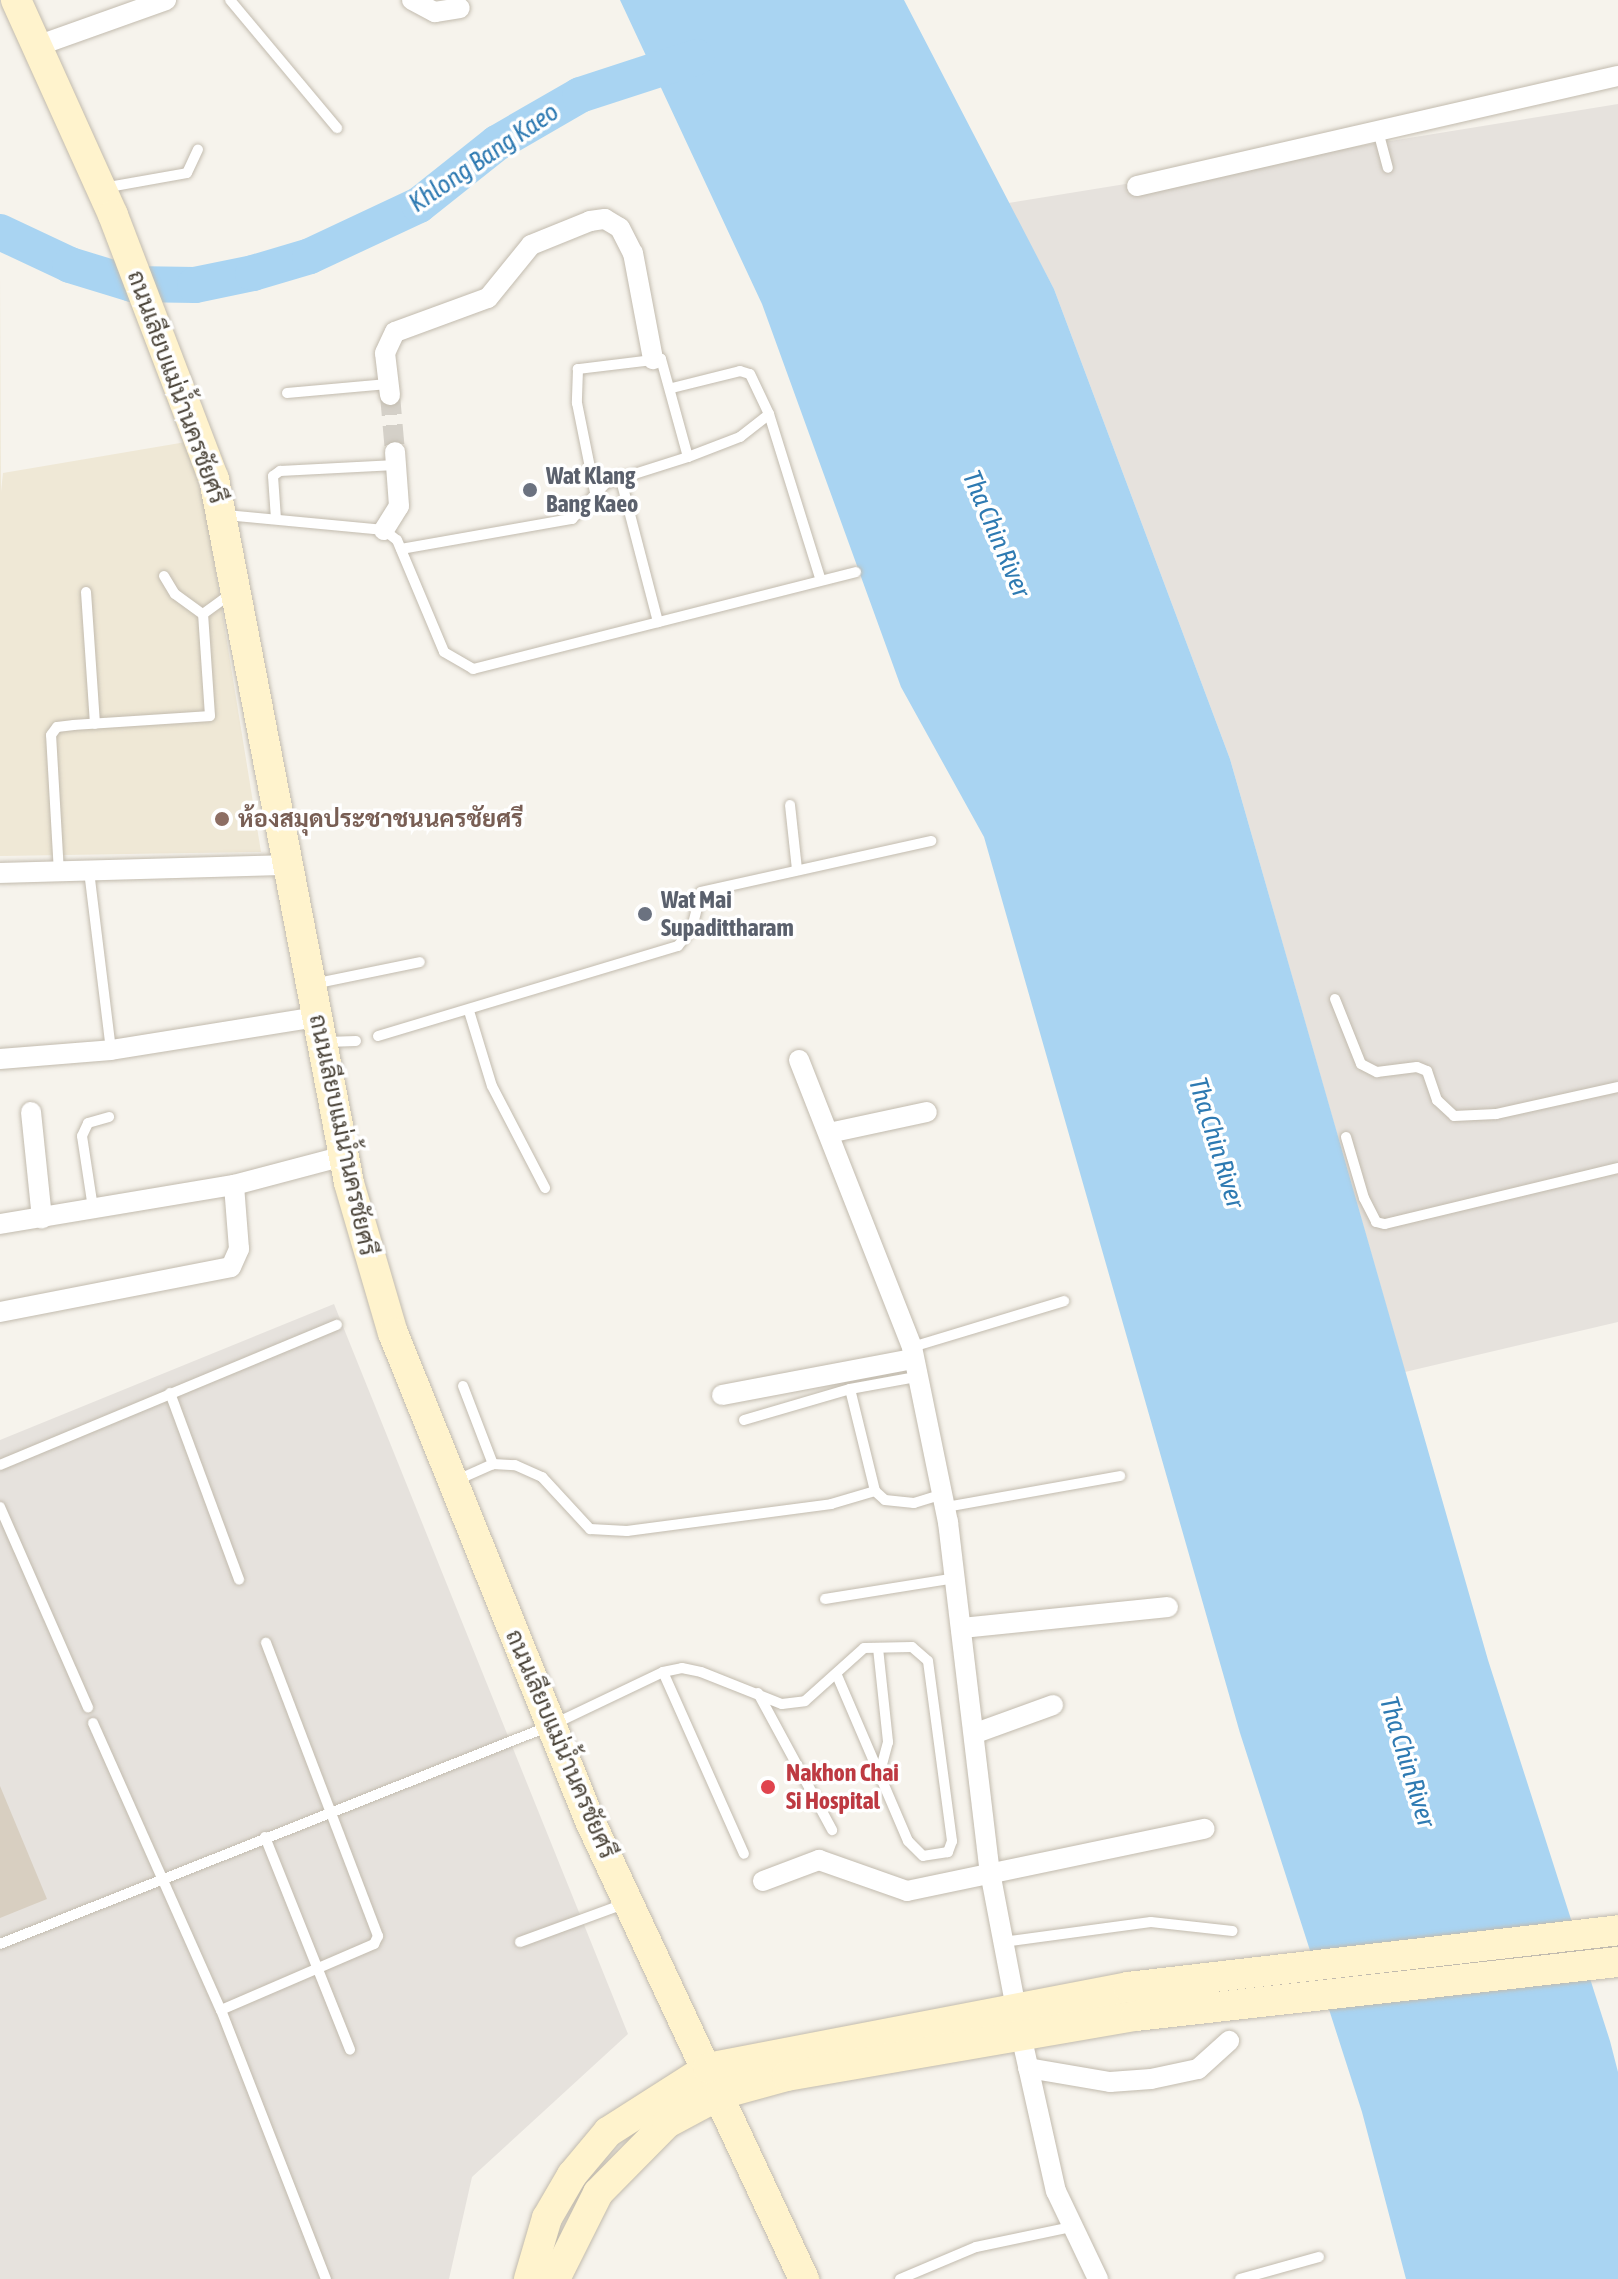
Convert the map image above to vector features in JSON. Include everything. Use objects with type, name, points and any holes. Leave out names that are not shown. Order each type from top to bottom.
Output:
[{"type":"main road","name":"ถนนเลียบแม่น้ำนครชัยศรี","points":[[16,0],[107,202],[154,316],[200,436],[224,515],[344,1156],[393,1333],[552,1725],[629,1902],[715,2081],[804,2279]]},
{"type":"main road","points":[[529,2279],[547,2218],[572,2175],[608,2132],[715,2081],[787,2076],[1018,2020],[1128,1987],[1618,1930]]},
{"type":"main road","points":[[1018,2020],[1136,2016],[1618,1962]]},
{"type":"main road","points":[[555,2279],[598,2193],[667,2123],[715,2081]]},
{"type":"street","points":[[37,46],[166,0]]},
{"type":"street","points":[[412,0],[435,12],[460,8]]},
{"type":"street","points":[[1137,186],[1618,76]]},
{"type":"street","points":[[389,389],[385,353],[395,332],[488,298],[531,245],[605,219],[620,228],[633,253],[653,359]]},
{"type":"street","points":[[384,530],[399,506],[396,458]]},
{"type":"street","points":[[0,873],[290,865]]},
{"type":"street","points":[[0,1059],[319,1030]]},
{"type":"street","points":[[799,1060],[914,1361],[956,1578],[990,1872],[1018,2020],[1056,2191],[1098,2279]]},
{"type":"street","points":[[31,1112],[42,1218]]},
{"type":"street","points":[[829,1133],[927,1112]]},
{"type":"street","points":[[0,1224],[234,1185],[344,1156]]},
{"type":"street","points":[[0,1312],[231,1267],[239,1249],[234,1185]]},
{"type":"street","points":[[722,1395],[914,1361]]},
{"type":"street","points":[[962,1628],[1168,1607]]},
{"type":"street","points":[[976,1733],[1053,1705]]},
{"type":"street","points":[[763,1881],[819,1860],[895,1890],[1205,1829]]},
{"type":"street","points":[[1028,2068],[1110,2082],[1151,2079],[1198,2069],[1229,2041]]},
{"type":"lane","points":[[230,0],[337,128]]},
{"type":"lane","points":[[1378,131],[1388,168]]},
{"type":"lane","points":[[107,202],[187,173],[198,149]]},
{"type":"lane","points":[[595,492],[577,403],[578,369],[653,359],[666,364],[688,457]]},
{"type":"lane","points":[[672,388],[740,371],[756,383],[769,414],[820,578]]},
{"type":"lane","points":[[287,393],[389,389]]},
{"type":"lane","points":[[401,549],[558,524],[572,519],[595,492],[620,476],[688,457],[740,437],[769,414]]},
{"type":"lane","points":[[276,519],[273,476],[280,471],[396,458]]},
{"type":"lane","points":[[620,476],[658,622]]},
{"type":"lane","points":[[224,515],[384,530],[401,549],[444,652],[473,669],[820,578],[856,572]]},
{"type":"lane","points":[[164,576],[175,594],[203,614]]},
{"type":"lane","points":[[203,614],[239,589]]},
{"type":"lane","points":[[86,592],[95,724]]},
{"type":"lane","points":[[59,873],[51,735],[57,727],[210,716],[203,614]]},
{"type":"lane","points":[[790,805],[797,869]]},
{"type":"lane","points":[[378,1036],[678,946],[692,928],[701,892],[931,841]]},
{"type":"lane","points":[[89,871],[111,1050]]},
{"type":"lane","points":[[311,985],[420,962]]},
{"type":"lane","points":[[1335,999],[1361,1064],[1377,1072],[1417,1067],[1427,1071],[1437,1100],[1454,1116],[1496,1114],[1618,1087]]},
{"type":"lane","points":[[469,1011],[492,1086],[545,1188]]},
{"type":"lane","points":[[319,1030],[356,1041]]},
{"type":"lane","points":[[93,1209],[82,1136],[88,1123],[109,1117]]},
{"type":"lane","points":[[1346,1137],[1364,1198],[1376,1222],[1385,1224],[1618,1168]]},
{"type":"lane","points":[[744,1420],[850,1389],[1064,1301]]},
{"type":"lane","points":[[0,1465],[337,1325]]},
{"type":"lane","points":[[463,1386],[493,1464]]},
{"type":"lane","points":[[850,1389],[875,1491],[885,1500],[914,1503],[943,1501],[1120,1476]]},
{"type":"lane","points":[[170,1393],[239,1580]]},
{"type":"lane","points":[[453,1482],[493,1464],[515,1465],[542,1477],[590,1529],[627,1531],[831,1504],[875,1491]]},
{"type":"lane","points":[[0,1507],[88,1707]]},
{"type":"lane","points":[[825,1599],[956,1578]]},
{"type":"lane","points":[[221,2010],[374,1944],[378,1936],[333,1811],[266,1643]]},
{"type":"lane","points":[[0,1944],[552,1725],[663,1672],[682,1668],[701,1672],[782,1704],[805,1701],[837,1675],[854,1655],[878,1648],[912,1647],[928,1661],[952,1841],[948,1852],[931,1857],[916,1851],[879,1775],[837,1675]]},
{"type":"lane","points":[[878,1648],[888,1742],[879,1775]]},
{"type":"lane","points":[[663,1672],[744,1854]]},
{"type":"lane","points":[[758,1693],[832,1830]]},
{"type":"lane","points":[[93,1723],[221,2010],[326,2279]]},
{"type":"lane","points":[[265,1837],[350,2050]]},
{"type":"lane","points":[[520,1942],[629,1902]]},
{"type":"lane","points":[[1003,1942],[1151,1922],[1233,1931]]},
{"type":"lane","points":[[900,2279],[976,2247],[1072,2227]]},
{"type":"lane","points":[[1240,2279],[1319,2257]]},
{"type":"shaded area","points":[[1618,104],[1618,1322],[1405,1372],[1230,759],[1054,289],[1008,203]]},
{"type":"shaded area","points":[[0,271],[1,492],[3,473],[186,442],[205,506],[261,852],[0,856]]},
{"type":"shaded area","points":[[334,1304],[628,2034],[472,2177],[449,2279],[0,2279],[0,1440]]},
{"type":"water","name":"Tha Chin River","points":[[620,0],[904,0],[1054,289],[1230,759],[1488,1660],[1610,2041],[1618,2072],[1618,2279],[1406,2279],[1362,2112],[1240,1733],[984,837],[901,687],[762,304]]},
{"type":"building","points":[[0,1786],[47,1899],[0,1918]]},
{"type":"waterway","name":"Khlong Bang Kaeo","points":[[0,232],[70,265],[132,284],[195,285],[253,273],[310,256],[419,205],[497,143],[580,95],[697,57]]},
{"type":"tunnel","points":[[390,395],[395,452]]},
{"type":"place","name":"Wat Klang Bang Kaeo","points":[[530,490]]},
{"type":"place","name":"ห้องสมุดประชาชนนครชัยศรี","points":[[222,819]]},
{"type":"place","name":"Wat Mai Supadittharam","points":[[645,914]]},
{"type":"place","name":"Nakhon Chai Si Hospital","points":[[768,1787]]}]
